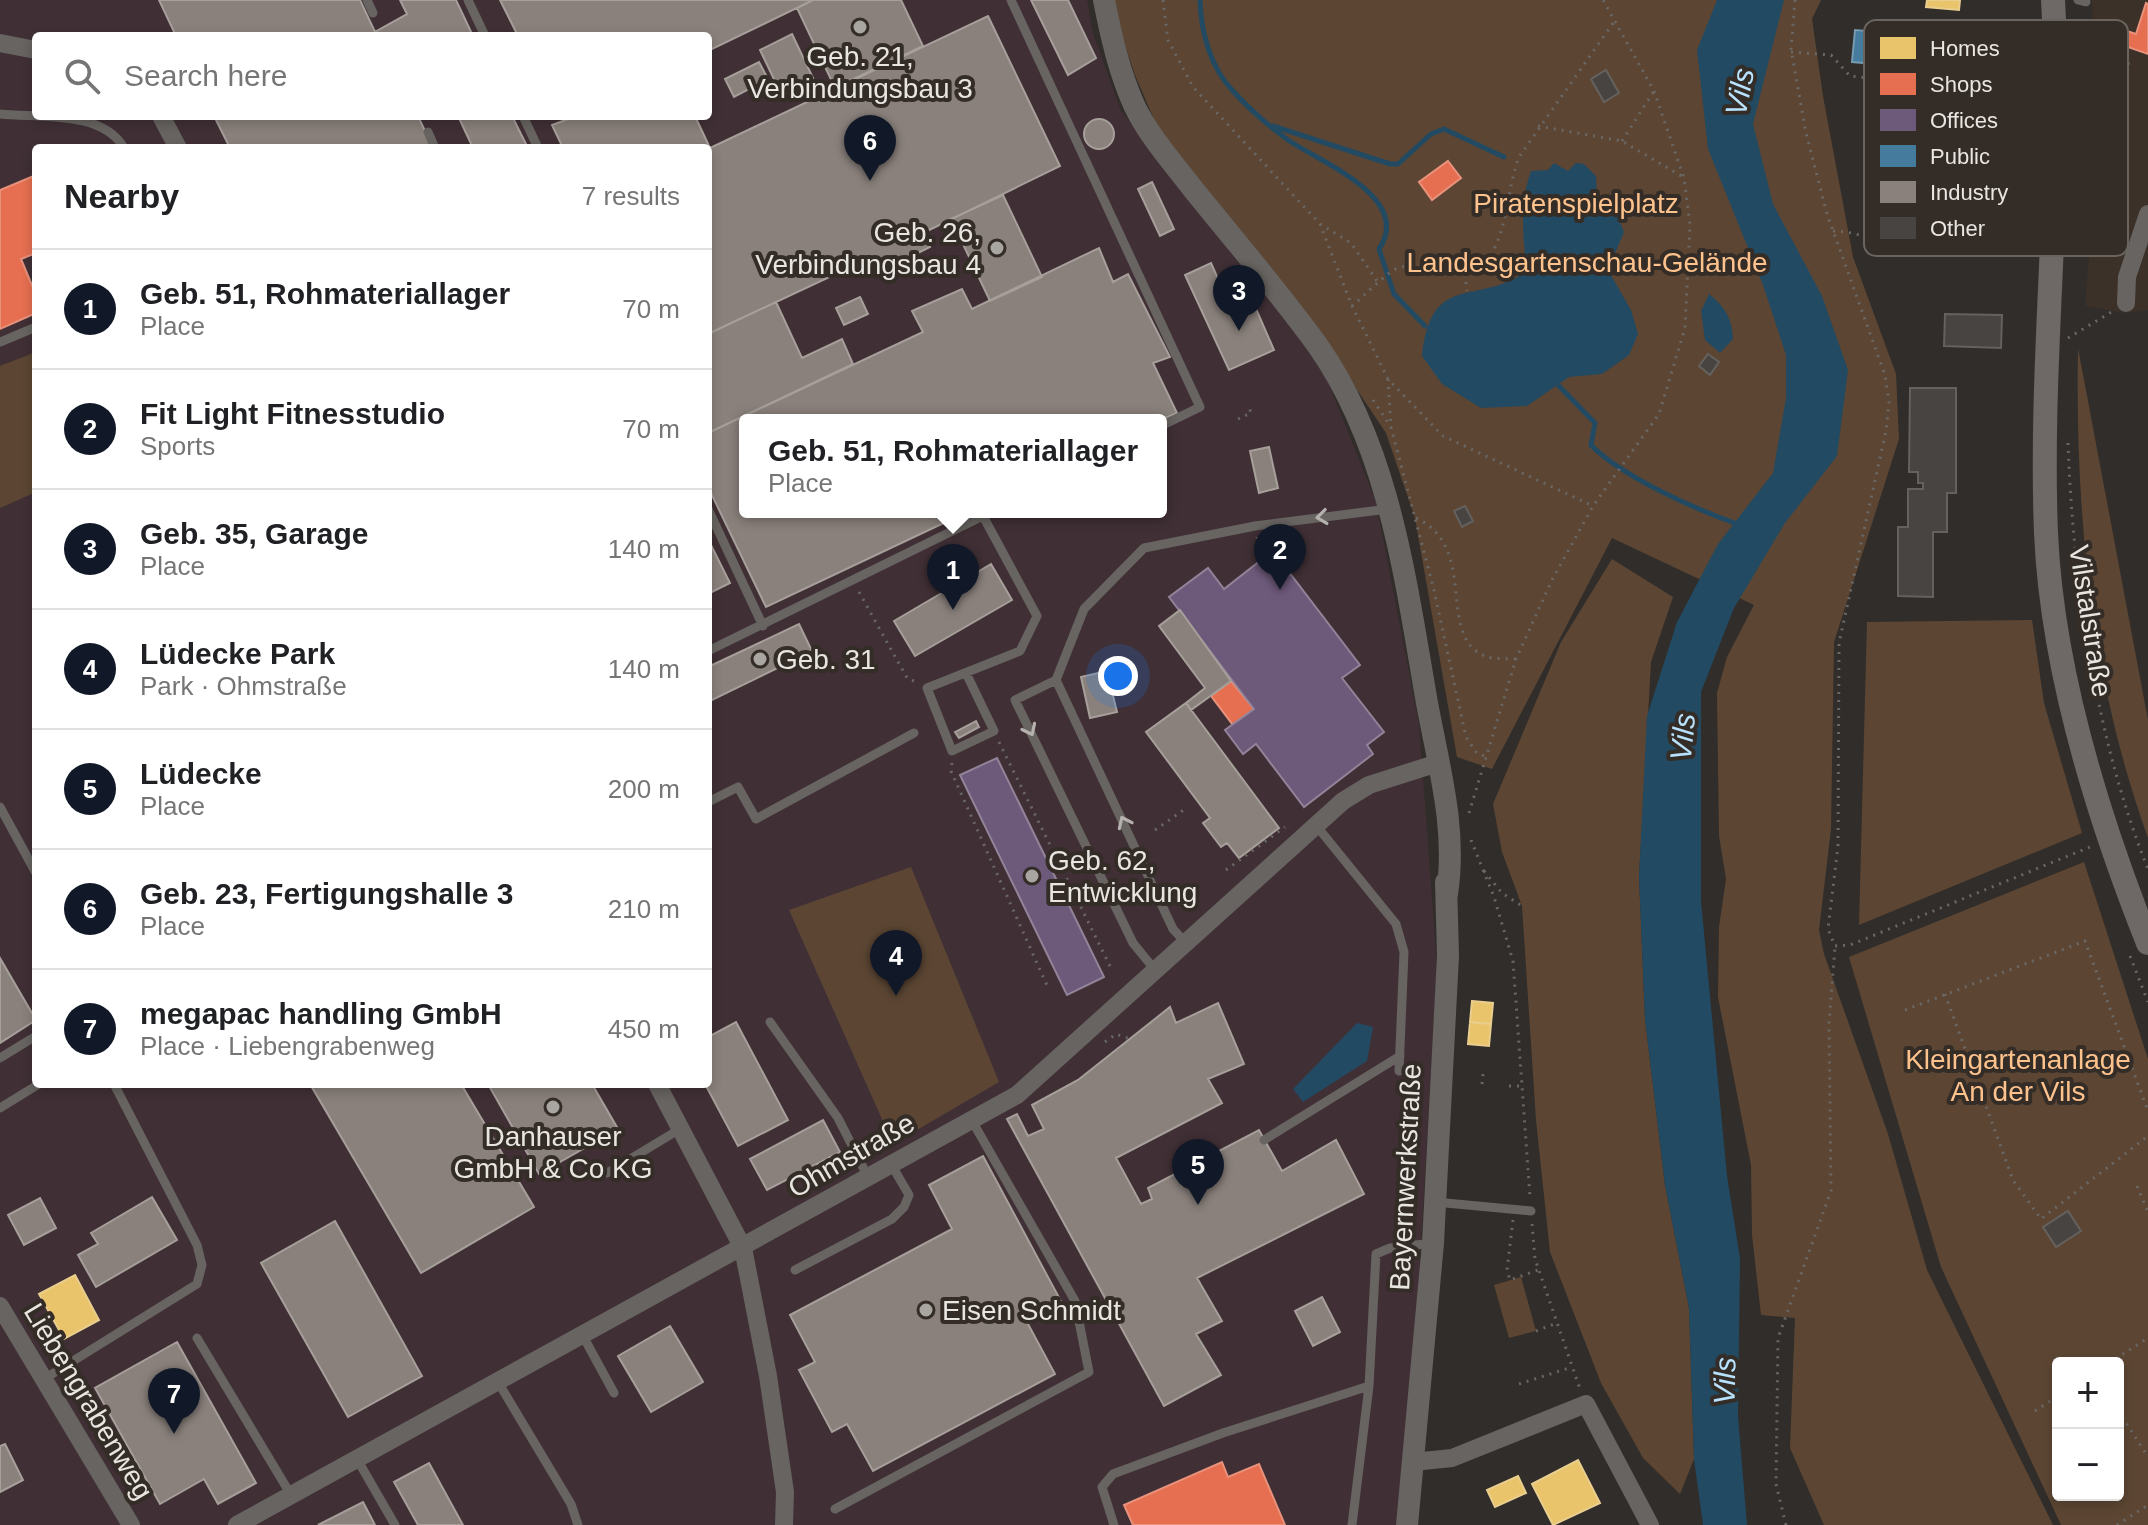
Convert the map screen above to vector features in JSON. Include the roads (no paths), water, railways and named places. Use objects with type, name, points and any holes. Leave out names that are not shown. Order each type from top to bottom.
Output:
[{"type":"main road","name":"Vilstalstraße","points":[[2053,0],[2054,20]]},
{"type":"main road","name":"Vilstalstraße","points":[[2051,256],[2046,535],[2053,599],[2085,756],[2148,943]]},
{"type":"street","name":"Bayernwerkstraße","points":[[1104,0],[1112,44],[1135,107],[1164,151],[1319,347],[1355,411],[1372,453],[1388,509],[1450,816],[1453,856],[1447,894],[1433,1243],[1407,1525]]},
{"type":"street","points":[[0,43],[32,49]]},
{"type":"street","points":[[163,120],[176,144]]},
{"type":"street","points":[[2126,303],[2127,277],[2148,214]]},
{"type":"street","name":"Ohmstraße","points":[[237,1525],[1017,1095],[1315,824],[1369,785],[1438,763]]},
{"type":"street","points":[[659,1088],[743,1248],[768,1376],[785,1492],[784,1525]]},
{"type":"street","name":"Liebengrabenweg","points":[[0,1306],[131,1525]]},
{"type":"street","points":[[1413,1462],[1452,1458],[1586,1404],[1650,1525]]},
{"type":"lane","points":[[367,0],[373,13]]},
{"type":"lane","points":[[468,0],[483,32]]},
{"type":"lane","points":[[1011,0],[1200,407],[1167,423]]},
{"type":"lane","points":[[0,114],[32,117]]},
{"type":"lane","points":[[66,120],[88,122],[116,134],[122,144]]},
{"type":"lane","points":[[525,120],[536,144]]},
{"type":"lane","points":[[428,132],[433,144]]},
{"type":"lane","points":[[0,342],[32,329]]},
{"type":"lane","points":[[1155,970],[1133,943],[1015,700],[1056,680],[1084,609],[1144,548],[1255,526],[1388,509]]},
{"type":"lane","points":[[712,518],[763,626]]},
{"type":"lane","points":[[712,649],[979,518]]},
{"type":"lane","points":[[966,673],[996,736],[952,751],[927,688],[1020,651],[1037,616],[989,518]]},
{"type":"lane","points":[[1056,680],[1173,929],[1184,941]]},
{"type":"lane","points":[[712,800],[738,787],[756,819],[914,733]]},
{"type":"lane","points":[[0,807],[32,866]]},
{"type":"lane","points":[[1315,824],[1396,924],[1404,952],[1399,1071]]},
{"type":"lane","points":[[770,1022],[838,1118],[868,1177]]},
{"type":"lane","points":[[0,1058],[32,1038]]},
{"type":"lane","points":[[1264,1140],[1400,1056]]},
{"type":"lane","points":[[0,1108],[32,1088]]},
{"type":"lane","points":[[44,1379],[197,1284],[202,1265],[197,1245],[116,1088]]},
{"type":"lane","points":[[835,1509],[1089,1372],[1075,1301],[971,1119]]},
{"type":"lane","points":[[607,1173],[680,1129]]},
{"type":"lane","points":[[795,1270],[892,1219],[904,1207],[909,1195],[891,1164]]},
{"type":"lane","points":[[1435,1202],[1531,1211]]},
{"type":"lane","points":[[1352,1525],[1369,1386],[1376,1254],[1390,1248],[1433,1243]]},
{"type":"lane","points":[[583,1336],[614,1393]]},
{"type":"lane","points":[[197,1338],[291,1495]]},
{"type":"lane","points":[[498,1382],[571,1504],[578,1525]]},
{"type":"lane","points":[[1114,1525],[1102,1487],[1113,1474],[1223,1433],[1369,1386]]},
{"type":"lane","points":[[357,1459],[395,1525]]},
{"type":"water","name":"Vils","points":[[1717,0],[1784,0],[1753,124],[1773,204],[1822,296],[1848,370],[1837,456],[1785,523],[1734,608],[1701,692],[1701,901],[1727,1176],[1740,1258],[1738,1416],[1747,1525],[1703,1525],[1694,1459],[1689,1308],[1665,1185],[1645,1019],[1639,877],[1647,716],[1677,622],[1718,544],[1773,473],[1786,398],[1786,355],[1763,285],[1708,149],[1697,50]]},
{"type":"water","points":[[1554,163],[1568,171],[1576,163],[1584,164],[1596,176],[1597,196],[1615,211],[1624,232],[1608,270],[1631,310],[1638,334],[1629,355],[1602,374],[1569,377],[1527,406],[1481,408],[1442,384],[1422,356],[1427,329],[1435,312],[1446,301],[1509,281],[1527,271],[1523,221],[1527,183],[1531,171],[1548,170]]},
{"type":"water","points":[[1709,294],[1727,314],[1731,325],[1733,339],[1720,353],[1705,340],[1701,311]]},
{"type":"water","points":[[1357,1023],[1373,1027],[1367,1061],[1303,1102],[1293,1089]]},
{"type":"waterway","points":[[1200,0],[1208,48],[1225,82],[1252,111],[1281,135],[1340,171],[1374,198],[1384,214],[1386,231],[1379,249],[1394,294],[1425,326]]},
{"type":"waterway","points":[[1273,126],[1390,164],[1398,164],[1431,134],[1444,129],[1504,157]]},
{"type":"waterway","points":[[1558,385],[1595,423],[1591,445],[1605,457],[1661,491],[1740,525]]},
{"type":"place","name":"Geb. 21, Verbindungsbau 3","points":[[860,27]]},
{"type":"place","name":"Geb. 23, Fertigungshalle 3","points":[[870,181]]},
{"type":"place","name":"Geb. 26, Verbindungsbau 4","points":[[997,248]]},
{"type":"place","name":"Geb. 35, Garage","points":[[1239,331]]},
{"type":"place","name":"Fit Light Fitnesstudio","points":[[1280,590]]},
{"type":"place","name":"Geb. 51, Rohmateriallager","points":[[953,610]]},
{"type":"place","name":"Geb. 31","points":[[760,659]]},
{"type":"place","name":"Geb. 62, Entwicklung","points":[[1032,876]]},
{"type":"place","name":"Lüdecke Park","points":[[896,996]]},
{"type":"place","name":"Danhauser GmbH & Co KG","points":[[553,1107]]},
{"type":"place","name":"Lüdecke","points":[[1198,1205]]},
{"type":"place","name":"Eisen Schmidt","points":[[926,1310]]},
{"type":"place","name":"megapac handling GmbH","points":[[174,1434]]},
{"type":"park label","name":"Piratenspielplatz","points":[[1576,203]]},
{"type":"park label","name":"Landesgartenschau-Gelände","points":[[1587,262]]},
{"type":"park label","name":"Kleingartenanlage An der Vils","points":[[2018,1075]]}]
